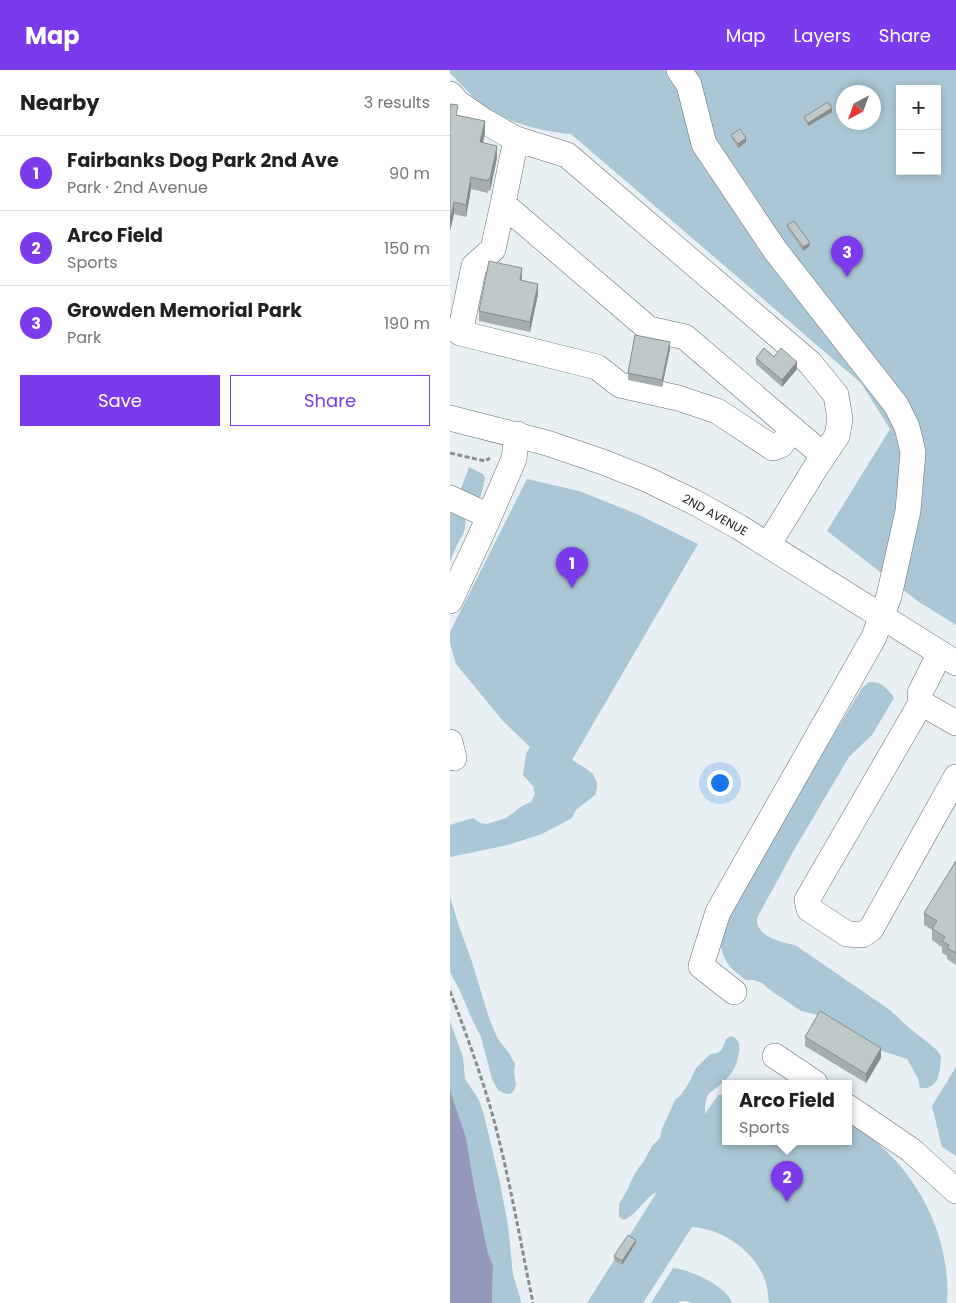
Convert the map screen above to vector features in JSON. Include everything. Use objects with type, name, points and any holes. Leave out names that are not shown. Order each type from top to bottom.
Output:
[{"type":"street","points":[[679,70],[689,84],[704,144],[774,250],[896,405],[907,427],[913,452],[908,511],[889,596],[874,638],[718,912],[701,966],[734,992]]},
{"type":"street","points":[[450,94],[458,103],[484,121],[516,139],[567,155],[810,363],[836,395],[840,419],[836,436],[768,546]]},
{"type":"street","points":[[516,139],[493,248],[474,266],[460,333],[597,367],[620,386],[678,398],[717,412],[773,448],[781,446],[793,429]]},
{"type":"street","points":[[503,204],[649,329],[685,336],[823,455]]},
{"type":"street","name":"2ND AVENUE","points":[[450,418],[517,434],[603,462],[646,479],[694,502],[739,527],[948,658]]},
{"type":"street","points":[[450,602],[514,459],[517,434]]},
{"type":"street","points":[[450,498],[489,516]]},
{"type":"street","points":[[948,658],[920,693],[921,703],[807,900],[809,909],[847,934],[862,935],[871,929],[956,777]]},
{"type":"street","points":[[921,703],[956,723]]},
{"type":"street","points":[[775,1056],[810,1080]]},
{"type":"street","points":[[852,1109],[911,1150],[956,1191]]},
{"type":"path","points":[[450,453],[485,461],[495,455]]},
{"type":"path","points":[[450,991],[471,1046],[495,1126],[507,1173],[533,1303]]},
{"type":"shaded area","points":[[450,70],[956,70],[956,625],[919,602],[827,531],[890,429],[861,383],[571,134],[531,127],[494,112],[472,96],[451,74]]},
{"type":"shaded area","points":[[469,467],[483,474],[485,478],[478,500],[458,497]]},
{"type":"shaded area","points":[[527,479],[579,491],[637,514],[698,544],[572,760],[593,774],[597,783],[595,795],[576,810],[572,818],[542,834],[508,845],[450,857],[450,825],[473,818],[480,823],[487,824],[506,818],[531,802],[535,794],[533,786],[523,775],[526,754],[530,747],[503,721],[456,664],[450,643],[450,632]]},
{"type":"shaded area","points":[[450,508],[465,516],[465,525],[450,562]]},
{"type":"shaded area","points":[[869,682],[883,686],[894,698],[872,735],[849,757],[794,850],[757,918],[757,923],[764,934],[795,945],[890,1010],[937,1050],[941,1056],[938,1078],[932,1086],[927,1088],[920,1088],[918,1078],[907,1059],[866,1044],[834,1024],[814,1014],[801,1011],[762,983],[746,980],[734,971],[727,962],[721,944],[720,936],[752,869],[862,688]]},
{"type":"shaded area","points":[[450,897],[490,1021],[498,1039],[515,1064],[516,1086],[510,1094],[498,1090],[492,1079],[481,1037],[450,972]]},
{"type":"shaded area","points":[[450,1021],[463,1057],[465,1079],[479,1100],[484,1115],[500,1183],[508,1225],[513,1275],[521,1303],[492,1303],[493,1265],[488,1253],[466,1137],[450,1090]]},
{"type":"shaded area","points":[[731,1036],[739,1044],[737,1062],[728,1078],[722,1080],[722,1083],[708,1095],[705,1107],[705,1114],[718,1095],[722,1094],[722,1145],[852,1145],[852,1125],[870,1137],[897,1163],[923,1198],[940,1238],[945,1260],[947,1303],[769,1303],[763,1275],[757,1264],[739,1245],[717,1233],[692,1227],[643,1303],[587,1303],[657,1192],[624,1220],[619,1217],[619,1204],[630,1183],[652,1146],[660,1138],[675,1100],[681,1095],[696,1068],[710,1054],[721,1050],[726,1039]]},
{"type":"shaded area","points":[[956,1067],[956,1156],[942,1147],[932,1106]]},
{"type":"shaded area","points":[[673,1268],[698,1275],[716,1285],[729,1297],[732,1303],[693,1303],[681,1301],[678,1303],[651,1303]]},
{"type":"water","points":[[450,1090],[466,1137],[488,1253],[493,1265],[492,1303],[450,1303]]},
{"type":"building","points":[[828,102],[832,108],[808,123],[804,117]]},
{"type":"building","points":[[450,104],[458,105],[456,115],[485,121],[480,142],[497,146],[490,179],[488,181],[471,177],[466,205],[454,202],[450,220]]},
{"type":"building","points":[[740,129],[746,138],[738,144],[731,135]]},
{"type":"building","points":[[794,221],[810,243],[803,247],[787,225]]},
{"type":"building","points":[[489,261],[522,268],[520,280],[538,284],[530,322],[479,311]]},
{"type":"building","points":[[635,335],[670,342],[662,380],[628,373]]},
{"type":"building","points":[[764,348],[774,357],[781,348],[797,362],[782,380],[756,358]]},
{"type":"building","points":[[956,861],[956,953],[947,948],[949,945],[942,941],[945,937],[932,928],[937,921],[924,913]]},
{"type":"building","points":[[820,1011],[881,1048],[866,1074],[805,1037]]},
{"type":"building","points":[[628,1235],[636,1240],[622,1261],[614,1256]]},
{"type":"place","name":"Growden Memorial Park","points":[[847,277]]},
{"type":"place","name":"Fairbanks Dog Park 2nd Ave","points":[[572,588]]},
{"type":"place","name":"Arco Field","points":[[787,1202]]}]
